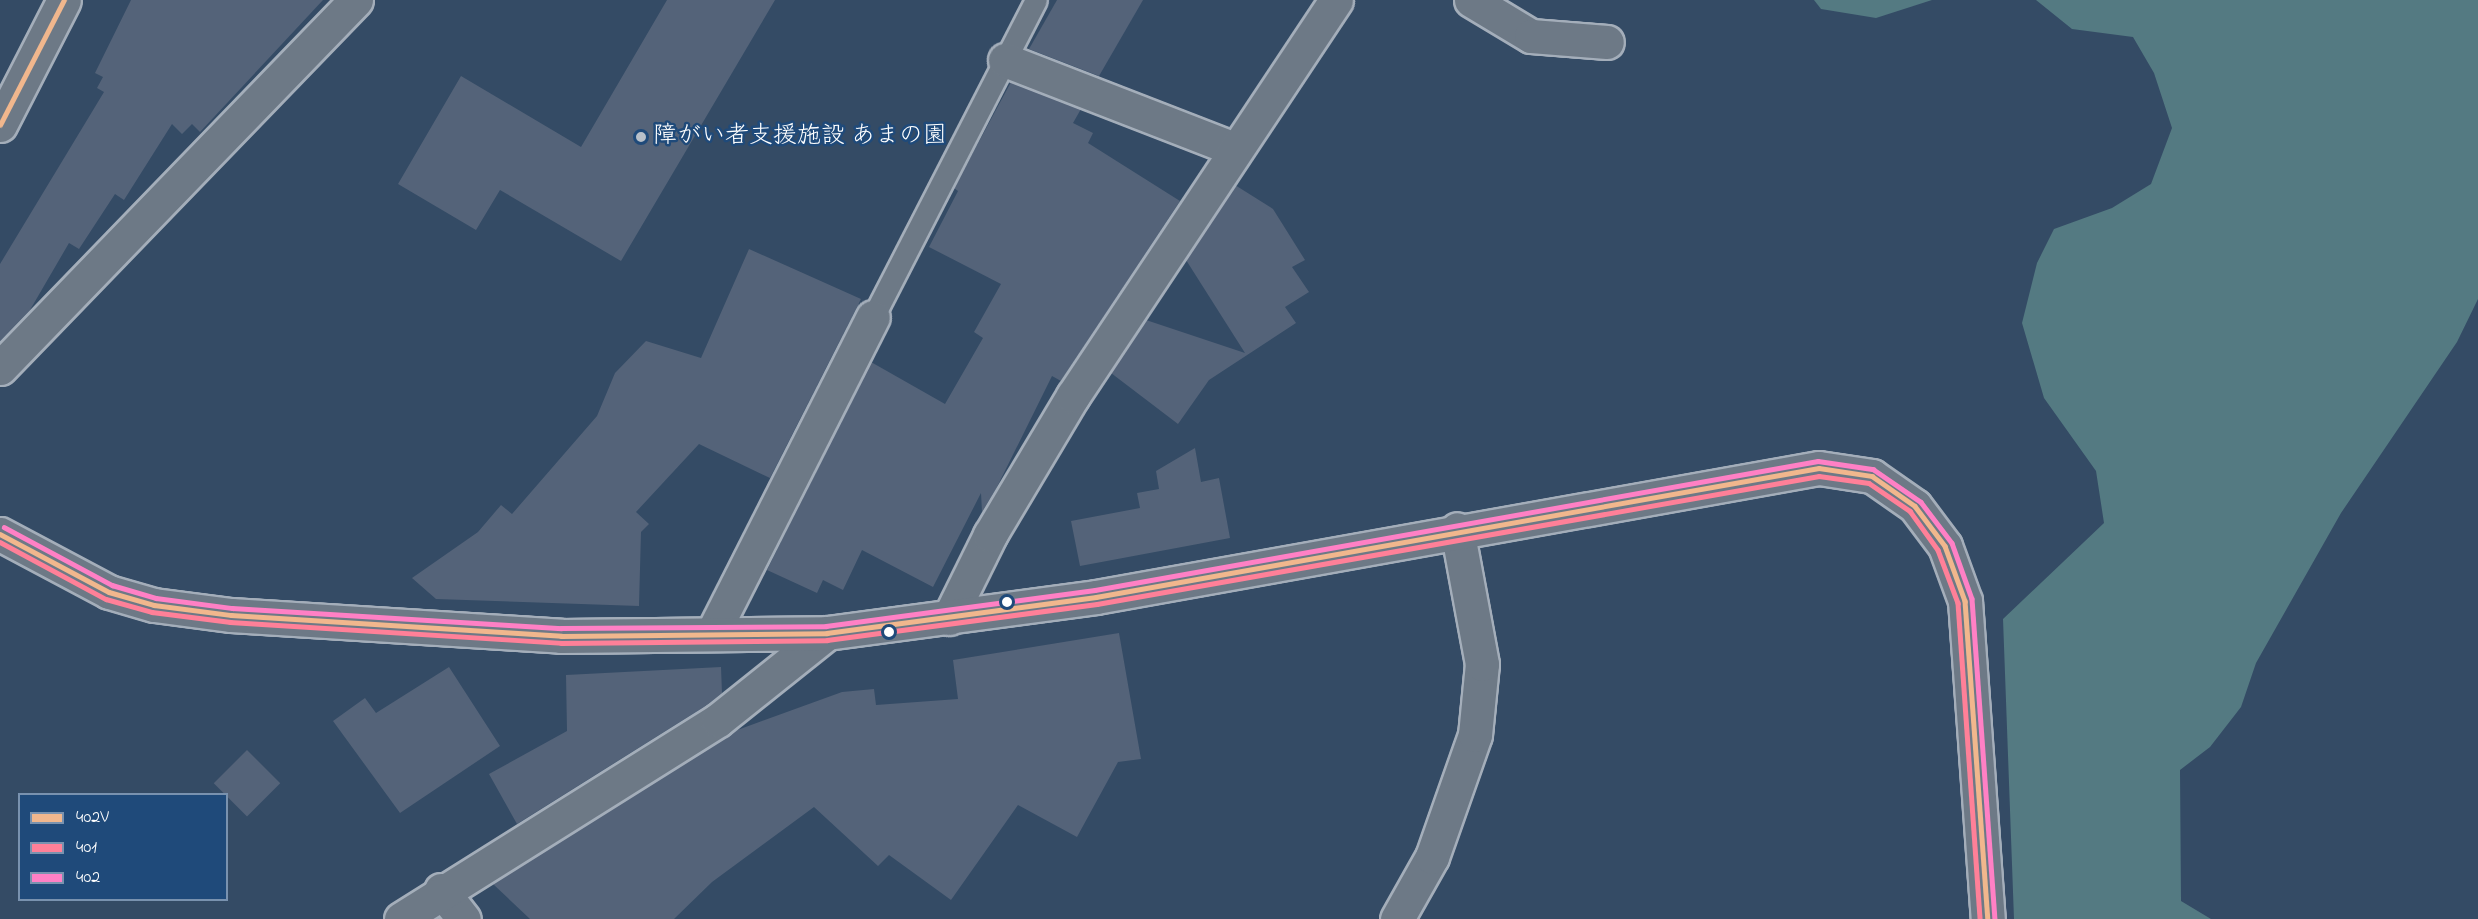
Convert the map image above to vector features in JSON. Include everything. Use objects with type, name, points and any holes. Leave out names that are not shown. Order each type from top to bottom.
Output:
[{"type":"main road","points":[[2,114],[64,0]]},
{"type":"main road","points":[[0,368],[356,0]]},
{"type":"main road","points":[[949,618],[990,535],[1067,406],[1233,148],[1336,0]]},
{"type":"main road","points":[[1471,0],[1531,36],[1607,42]]},
{"type":"main road","points":[[1005,60],[1233,148]]},
{"type":"main road","points":[[713,632],[873,317]]},
{"type":"main road","points":[[0,534],[109,592],[154,605],[561,636],[713,632],[827,633],[1096,597],[1457,529],[1818,468],[1872,476],[1915,506],[1945,546],[1965,601],[1988,919]]},
{"type":"main road","points":[[1397,919],[1432,857],[1475,735],[1482,664],[1457,529]]},
{"type":"main road","points":[[401,919],[441,890],[718,720],[827,633]]},
{"type":"main road","points":[[441,890],[464,919]]},
{"type":"lane","points":[[873,317],[1036,0]]},
{"type":"green space","points":[[1814,0],[1932,0],[1876,18],[1821,9]]},
{"type":"green space","points":[[2036,0],[2478,0],[2478,299],[2457,342],[2341,513],[2256,663],[2241,707],[2210,747],[2180,770],[2181,901],[2211,919],[2014,919],[2003,619],[2104,523],[2096,471],[2044,398],[2022,323],[2037,263],[2054,229],[2112,208],[2151,184],[2172,128],[2154,73],[2133,37],[2072,29]]},
{"type":"building","points":[[131,0],[323,0],[200,132],[192,124],[182,134],[172,124],[124,200],[115,194],[79,249],[69,243],[30,310],[0,341],[0,264],[104,92],[97,88],[103,77],[95,73]]},
{"type":"building","name":"障がい者支援施設 あまの園","points":[[667,0],[775,0],[621,261],[500,190],[476,230],[398,184],[461,76],[581,147]]},
{"type":"building","points":[[1057,0],[1143,0],[1099,76],[1029,49]]},
{"type":"building","points":[[1011,82],[1081,109],[1073,123],[1093,133],[1088,143],[1180,201],[1061,381],[1052,376],[997,487],[982,512],[981,493],[933,587],[862,550],[843,590],[823,580],[817,593],[767,570],[871,362],[945,404],[983,338],[974,332],[1001,284],[929,247],[958,191],[954,188]]},
{"type":"building","points":[[1235,185],[1273,209],[1305,260],[1292,267],[1309,292],[1285,307],[1296,323],[1209,380],[1178,424],[1111,373],[1146,320],[1245,353],[1186,260]]},
{"type":"building","points":[[749,249],[861,299],[770,478],[699,444],[636,512],[649,524],[641,532],[639,606],[436,599],[412,578],[478,532],[501,505],[512,514],[597,416],[615,373],[646,341],[701,358]]},
{"type":"building","points":[[1195,448],[1201,482],[1219,478],[1230,538],[1080,566],[1071,521],[1140,508],[1137,493],[1159,489],[1156,471]]},
{"type":"building","points":[[1119,633],[1141,759],[1118,762],[1077,837],[1018,805],[951,900],[889,855],[878,866],[814,807],[712,882],[674,919],[530,919],[493,884],[732,732],[842,692],[874,689],[876,705],[958,699],[953,660]]},
{"type":"building","points":[[449,667],[500,746],[400,813],[333,721],[365,698],[376,713]]},
{"type":"building","points":[[721,667],[722,693],[707,705],[517,824],[489,774],[567,731],[566,675]]},
{"type":"building","points":[[247,750],[280,783],[247,816],[228,797],[228,793],[224,793],[214,783]]},
{"type":"transit line","name":"402V","points":[[0,125],[64,0]]},
{"type":"transit line","name":"402","points":[[4,527],[112,585],[156,598],[232,608],[561,628],[826,626],[1095,590],[1818,461],[1873,469],[1921,502],[1952,543],[1972,599],[1995,918]]},
{"type":"transit line","name":"402V","points":[[0,534],[109,592],[154,605],[231,615],[561,636],[827,633],[1096,597],[1819,468],[1872,476],[1915,506],[1945,546],[1965,601],[1988,919]]},
{"type":"transit line","name":"401","points":[[0,542],[106,599],[152,612],[230,622],[561,643],[827,640],[1097,604],[1819,476],[1869,483],[1910,511],[1938,550],[1958,603],[1980,919]]},
{"type":"place","name":"障がい者支援施設 あまの園","points":[[641,137]]}]
